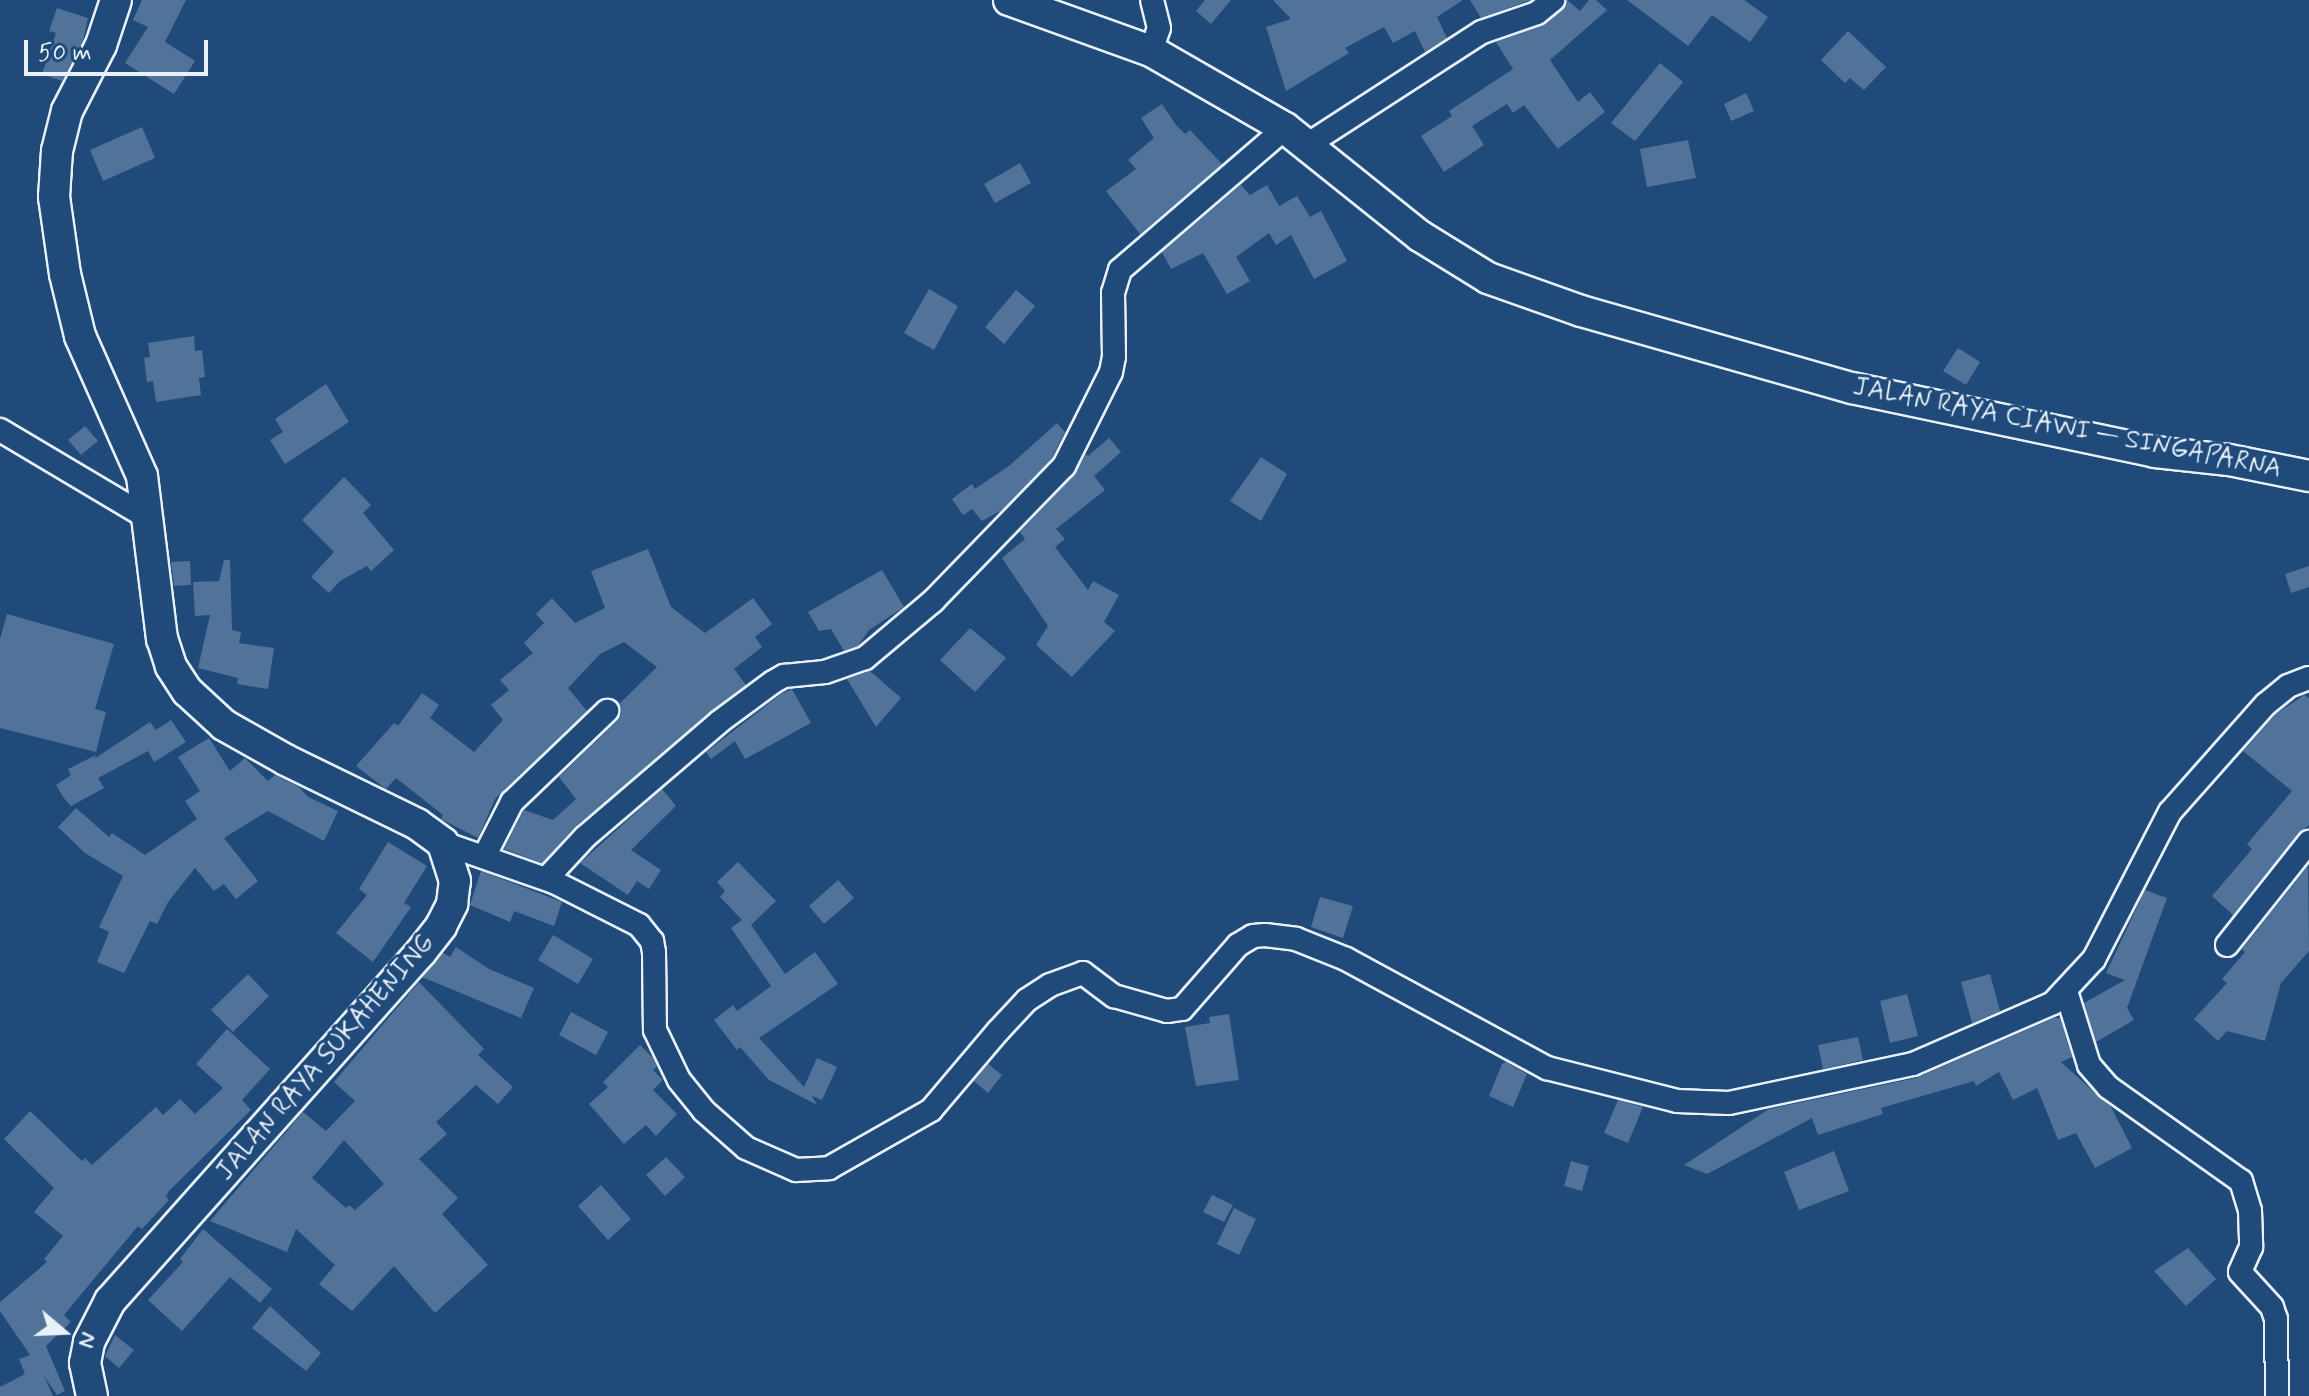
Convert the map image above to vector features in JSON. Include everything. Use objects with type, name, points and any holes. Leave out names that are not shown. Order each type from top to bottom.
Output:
[{"type":"main road","points":[[116,0],[101,45],[67,111],[57,151],[54,197],[65,274],[80,336],[142,476],[150,519],[162,639],[171,666],[187,691],[224,725],[286,760],[417,824],[443,843]]},
{"type":"main road","name":"JALAN RAYA CIAWI — SINGAPARNA","points":[[1009,0],[1151,51],[1296,136],[1420,236],[1488,278],[1581,311],[1852,388],[2155,452],[2229,460],[2309,476]]},
{"type":"main road","name":"JALAN RAYA SUKAHENING","points":[[92,1396],[85,1363],[89,1342],[110,1301],[441,926],[452,904],[455,881],[443,843]]},
{"type":"street","points":[[1151,51],[1159,28],[1152,0]]},
{"type":"street","points":[[546,879],[585,837],[719,722],[773,682],[784,676],[825,672],[865,658],[926,608],[1064,466],[1111,372],[1114,357],[1113,293],[1120,270],[1296,136],[1482,32],[1537,13],[1553,0]]},
{"type":"street","points":[[0,430],[150,519]]},
{"type":"street","points":[[443,843],[546,879],[639,925],[647,933],[654,952],[653,1013],[660,1044],[686,1092],[746,1148],[784,1166],[817,1170],[829,1168],[931,1110],[1027,1000],[1050,985],[1083,973],[1114,996],[1167,1011],[1182,1009],[1238,945],[1253,936],[1265,935],[1296,939],[1346,959],[1547,1068],[1677,1101],[1707,1104],[1752,1099],[1913,1064],[2036,1013],[2066,991],[2102,944],[2170,812],[2266,704],[2288,686],[2309,678]]},
{"type":"street","points":[[484,857],[512,802],[607,711]]},
{"type":"street","points":[[2227,945],[2309,842]]},
{"type":"street","points":[[2066,991],[2089,1065],[2108,1087],[2241,1181],[2250,1211],[2251,1235],[2240,1276],[2266,1300],[2276,1319],[2277,1396]]},
{"type":"building","points":[[142,0],[186,0],[165,42],[195,61],[174,94],[125,63],[148,27],[133,20]]},
{"type":"building","points":[[1205,0],[1231,0],[1211,24],[1196,11]]},
{"type":"building","points":[[1273,0],[1463,0],[1437,17],[1447,38],[1425,52],[1415,31],[1393,43],[1384,27],[1345,48],[1349,53],[1286,91],[1266,27],[1291,19]]},
{"type":"building","points":[[1470,0],[1531,0],[1481,18]]},
{"type":"building","points":[[1567,0],[1580,11],[1589,0],[1596,0],[1607,10],[1550,60],[1578,102],[1590,92],[1605,112],[1558,149],[1524,105],[1513,113],[1507,104],[1472,126],[1484,145],[1444,172],[1421,136],[1452,116],[1449,111],[1513,69],[1496,42],[1545,24],[1562,10]]},
{"type":"building","points":[[1627,0],[1744,0],[1768,17],[1750,42],[1712,15],[1688,46]]},
{"type":"building","points":[[57,8],[88,18],[83,41],[62,81],[42,74],[56,33],[49,31]]},
{"type":"building","points":[[1848,31],[1886,67],[1864,90],[1850,78],[1845,83],[1821,60]]},
{"type":"building","points":[[1660,63],[1683,82],[1635,141],[1611,123]]},
{"type":"building","points":[[1746,93],[1754,111],[1731,121],[1724,104]]},
{"type":"building","points":[[1162,104],[1185,134],[1190,130],[1222,164],[1140,234],[1106,191],[1136,169],[1128,160],[1154,138],[1141,118]]},
{"type":"building","points":[[142,127],[155,158],[103,181],[90,150]]},
{"type":"building","points":[[1688,140],[1696,178],[1647,187],[1640,149]]},
{"type":"building","points":[[1020,163],[1031,183],[995,203],[984,184]]},
{"type":"building","points":[[1241,185],[1250,195],[1267,185],[1279,206],[1297,196],[1310,217],[1321,211],[1347,261],[1314,279],[1291,235],[1276,245],[1269,233],[1236,257],[1250,281],[1227,294],[1203,253],[1171,269],[1162,252]]},
{"type":"building","points":[[929,289],[958,306],[934,350],[904,333]]},
{"type":"building","points":[[1016,290],[1035,306],[1004,344],[985,327]]},
{"type":"building","points":[[194,336],[195,351],[202,350],[205,377],[199,378],[201,395],[156,402],[153,381],[147,382],[144,358],[150,357],[148,343]]},
{"type":"building","points":[[1958,348],[1980,362],[1966,385],[1943,371]]},
{"type":"building","points":[[326,384],[349,422],[285,464],[270,440],[283,432],[275,419]]},
{"type":"building","points":[[1057,423],[1065,432],[1052,458],[1002,510],[982,521],[972,509],[963,515],[952,499],[972,484],[975,489],[1010,465]]},
{"type":"building","points":[[85,426],[98,441],[81,455],[68,440]]},
{"type":"building","points":[[1109,438],[1121,452],[1094,476],[1105,490],[1056,529],[1065,539],[1055,547],[1088,590],[1093,581],[1119,595],[1104,622],[1115,631],[1072,677],[1036,645],[1048,626],[1002,558],[1025,539],[1020,532],[1074,475],[1086,454],[1088,456]]},
{"type":"building","points":[[1261,457],[1287,474],[1261,521],[1230,501]]},
{"type":"building","points":[[344,477],[371,505],[363,513],[394,550],[371,571],[367,566],[340,581],[329,593],[311,577],[334,552],[302,520]]},
{"type":"building","points":[[648,549],[671,607],[705,633],[753,598],[772,624],[755,637],[762,647],[734,669],[746,685],[576,826],[542,863],[504,849],[524,810],[553,820],[576,799],[559,777],[617,721],[621,714],[619,704],[657,667],[624,642],[600,654],[568,688],[587,711],[495,799],[478,838],[441,819],[443,815],[396,778],[386,789],[356,766],[394,723],[398,726],[422,693],[439,705],[430,718],[474,752],[503,720],[491,705],[509,690],[500,680],[533,653],[524,643],[544,623],[536,614],[552,598],[575,623],[605,608],[591,571]]},
{"type":"building","points":[[224,560],[230,560],[232,630],[241,632],[239,643],[274,648],[268,689],[237,684],[238,678],[198,668],[210,615],[195,616],[193,582],[219,581]]},
{"type":"building","points":[[190,561],[191,585],[174,586],[171,562]]},
{"type":"building","points":[[2309,566],[2309,587],[2291,593],[2285,574]]},
{"type":"building","points":[[882,570],[904,607],[869,630],[858,646],[844,651],[831,629],[819,631],[808,612]]},
{"type":"building","points":[[7,614],[114,644],[95,709],[106,712],[96,752],[0,728],[0,639]]},
{"type":"building","points":[[970,628],[1006,658],[975,692],[940,660]]},
{"type":"building","points":[[870,671],[901,698],[876,727],[847,679]]},
{"type":"building","points":[[792,689],[811,723],[745,759],[735,741],[711,759],[706,752],[781,694]]},
{"type":"building","points":[[2304,695],[2309,698],[2309,825],[2298,833],[2233,915],[2212,896],[2252,849],[2247,844],[2292,791],[2243,751],[2276,714]]},
{"type":"building","points":[[171,720],[186,742],[154,762],[148,751],[98,778],[104,788],[71,806],[63,797],[56,785],[71,775],[68,769],[96,755],[94,759],[150,722],[156,730]]},
{"type":"building","points":[[209,738],[230,771],[245,758],[268,781],[275,775],[299,787],[308,797],[338,811],[324,841],[268,811],[224,838],[258,881],[236,899],[224,884],[214,891],[195,868],[168,902],[157,924],[150,921],[124,973],[97,962],[109,932],[99,927],[123,876],[85,853],[58,827],[76,808],[109,837],[112,833],[145,855],[197,819],[185,801],[200,791],[178,757]]},
{"type":"building","points":[[662,789],[676,806],[631,850],[661,870],[649,889],[637,881],[628,895],[580,863]]},
{"type":"building","points":[[388,842],[427,866],[404,903],[411,907],[373,962],[336,933],[367,895],[359,889]]},
{"type":"building","points":[[738,862],[776,901],[751,925],[785,974],[815,952],[838,984],[759,1038],[804,1087],[817,1058],[837,1067],[822,1100],[812,1096],[817,1105],[769,1080],[740,1047],[737,1050],[714,1020],[733,1005],[737,1011],[771,986],[731,928],[742,920],[720,897],[725,891],[717,882]]},
{"type":"building","points":[[2308,866],[2309,951],[2281,983],[2265,1041],[2227,1031],[2218,1041],[2194,1019],[2227,983],[2222,979],[2245,952],[2242,949]]},
{"type":"building","points":[[481,871],[562,902],[554,926],[514,911],[510,922],[470,905]]},
{"type":"building","points":[[838,880],[854,898],[824,924],[809,906]]},
{"type":"building","points":[[2145,890],[2167,898],[2127,1008],[2134,1020],[2096,1042],[2084,1003],[2125,980],[2106,973]]},
{"type":"building","points":[[1320,897],[1353,906],[1343,938],[1311,927]]},
{"type":"building","points":[[553,935],[593,959],[578,984],[538,960]]},
{"type":"building","points":[[456,947],[489,969],[534,988],[521,1018],[422,977],[443,953],[450,957]]},
{"type":"building","points":[[248,974],[269,996],[233,1032],[211,1010]]},
{"type":"building","points":[[1990,974],[2000,1011],[1972,1023],[1961,982]]},
{"type":"building","points":[[419,982],[484,1049],[478,1055],[513,1087],[498,1104],[476,1085],[436,1122],[447,1134],[419,1159],[458,1198],[442,1214],[488,1265],[435,1313],[394,1266],[352,1311],[319,1284],[335,1265],[296,1229],[287,1252],[210,1221],[303,1112],[326,1131],[355,1101],[334,1082]],"holes":[[[344,1140],[384,1184],[355,1210],[349,1205],[346,1208],[312,1178]]]},
{"type":"building","points":[[1907,994],[1918,1036],[1890,1043],[1880,1001]]},
{"type":"building","points":[[571,1012],[608,1032],[596,1055],[559,1035]]},
{"type":"building","points":[[1229,1014],[1239,1080],[1196,1086],[1185,1027],[1210,1023],[1209,1017]]},
{"type":"building","points":[[2060,1018],[2072,1057],[2061,1062],[2111,1107],[2132,1148],[2095,1168],[2076,1133],[2058,1140],[2037,1088],[2013,1100],[1999,1072],[1976,1086],[1974,1081],[1881,1108],[1883,1114],[1818,1135],[1812,1118],[1707,1174],[1684,1165],[1769,1109],[1916,1078]]},
{"type":"building","points":[[227,1029],[270,1069],[242,1100],[251,1110],[169,1191],[166,1197],[169,1200],[142,1229],[138,1226],[64,1315],[71,1322],[46,1346],[65,1391],[57,1395],[44,1376],[53,1396],[0,1396],[0,1387],[25,1374],[19,1359],[30,1355],[0,1311],[0,1302],[47,1262],[44,1259],[63,1236],[34,1212],[54,1188],[4,1139],[30,1111],[82,1161],[85,1158],[92,1165],[156,1107],[163,1115],[180,1099],[195,1114],[223,1088],[196,1064]]},
{"type":"building","points":[[1858,1037],[1863,1060],[1823,1069],[1818,1045]]},
{"type":"building","points":[[640,1045],[653,1058],[657,1067],[653,1070],[663,1080],[653,1090],[677,1114],[656,1136],[646,1125],[624,1144],[589,1104],[608,1087],[603,1082]]},
{"type":"building","points":[[1506,1062],[1527,1074],[1513,1107],[1489,1096],[1502,1064]]},
{"type":"building","points":[[988,1064],[1002,1075],[988,1093],[974,1081]]},
{"type":"building","points":[[1618,1100],[1643,1107],[1628,1143],[1604,1133]]},
{"type":"building","points":[[1834,1151],[1849,1191],[1799,1210],[1784,1172]]},
{"type":"building","points":[[666,1157],[685,1177],[665,1196],[646,1175]]},
{"type":"building","points":[[1571,1161],[1589,1166],[1582,1191],[1564,1186]]},
{"type":"building","points":[[601,1185],[631,1219],[608,1240],[578,1206]]},
{"type":"building","points":[[1212,1195],[1233,1205],[1224,1222],[1203,1212]]},
{"type":"building","points":[[1234,1208],[1256,1219],[1239,1255],[1217,1244]]},
{"type":"building","points":[[203,1229],[272,1289],[260,1303],[230,1277],[182,1331],[148,1300],[183,1262],[180,1259]]},
{"type":"building","points":[[2188,1248],[2216,1279],[2186,1306],[2154,1271]]},
{"type":"building","points":[[270,1306],[321,1353],[306,1371],[252,1328]]},
{"type":"building","points":[[115,1335],[134,1350],[119,1368],[105,1356]]}]
